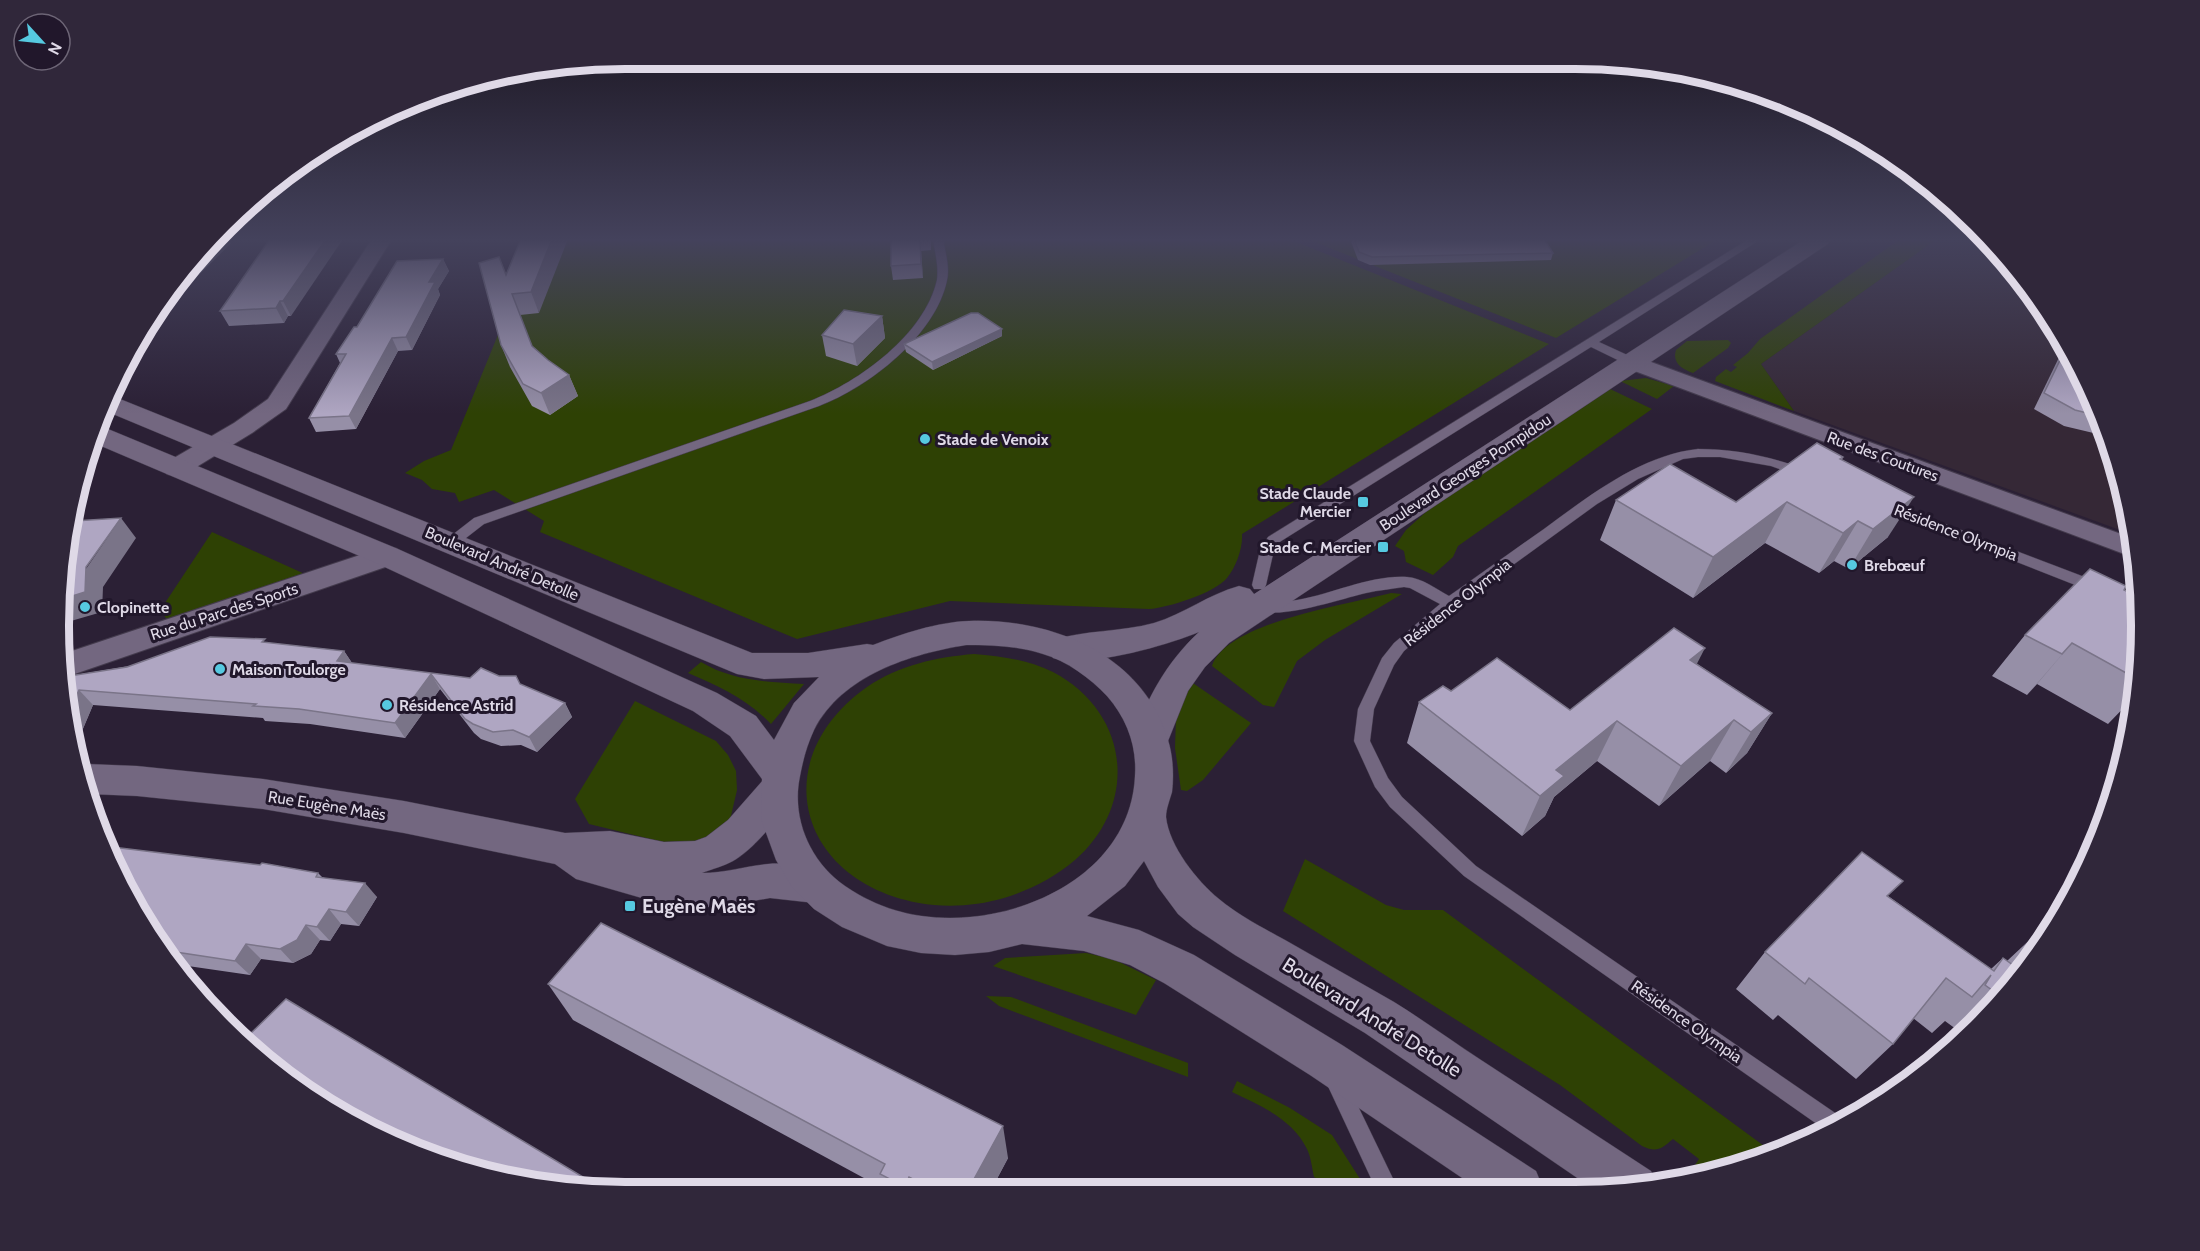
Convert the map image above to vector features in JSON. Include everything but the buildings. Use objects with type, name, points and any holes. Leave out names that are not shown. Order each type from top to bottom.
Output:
[{"type":"main road","name":"Boulevard Georges Pompidou","points":[[1151,741],[1166,696],[1190,660],[1259,596],[1613,353],[1702,297]]},
{"type":"main road","name":"Boulevard Georges Pompidou","points":[[1613,353],[1714,297]]},
{"type":"main road","name":"Boulevard André Detolle","points":[[115,405],[748,665],[788,668],[840,664],[901,647]]},
{"type":"main road","points":[[103,437],[387,556],[705,702],[743,726],[778,782]]},
{"type":"main road","name":"Boulevard Georges Pompidou","points":[[1065,649],[1124,643],[1162,634],[1186,626],[1226,606],[1259,596]]},
{"type":"main road","points":[[987,633],[1017,636],[1065,649],[1103,672],[1131,699],[1143,717],[1151,741],[1154,784],[1147,816],[1130,849],[1118,866],[1097,887],[1051,916],[1020,927],[966,936],[921,935],[888,928],[856,915],[833,901],[815,886],[798,864],[785,841],[779,816],[778,782],[791,742],[806,713],[826,692],[850,673],[878,656],[934,637],[987,633]]},
{"type":"main road","name":"Rue Eugène Maës","points":[[91,779],[137,781],[263,794],[404,817],[565,850],[610,847],[664,859],[696,858],[720,849],[742,831],[778,782]]},
{"type":"main road","name":"Boulevard André Detolle","points":[[1147,816],[1157,848],[1172,875],[1192,901],[1207,914],[1250,942],[1380,1018],[1626,1179]]},
{"type":"main road","name":"Rue Eugène Maës","points":[[565,850],[590,867],[673,890],[718,890],[770,881],[815,886]]},
{"type":"main road","points":[[1020,927],[1084,933],[1139,949],[1179,969],[1326,1060],[1510,1182]]},
{"type":"street","points":[[176,468],[243,428],[277,404],[345,297]]},
{"type":"street","name":"Rue des Coutures","points":[[1613,353],[1838,448],[2125,546]]},
{"type":"street","name":"Rue du Parc des Sports","points":[[70,664],[387,556]]},
{"type":"lane","points":[[452,542],[479,521],[832,396],[865,376],[913,334],[933,309],[936,297]]},
{"type":"lane","points":[[1613,353],[1682,297]]},
{"type":"lane","name":"Résidence Olympia","points":[[1816,478],[1774,462],[1720,453],[1680,455],[1633,476],[1592,501],[1450,603],[1399,647],[1387,662],[1366,708],[1362,741],[1391,795],[1470,871],[1829,1121]]},
{"type":"lane","name":"Résidence Olympia","points":[[1867,498],[2108,591]]},
{"type":"lane","points":[[1259,596],[1295,606],[1368,587],[1404,582],[1413,583],[1450,603]]},
{"type":"lane","points":[[1326,1060],[1384,1182]]},
{"type":"shaded area","points":[[1855,297],[2024,297],[2056,347],[2089,413],[2112,481],[2122,531],[1794,411],[1761,364]]},
{"type":"green space","name":"Stade de Venoix","points":[[513,297],[1434,297],[1549,344],[1242,534],[1238,557],[1227,578],[1221,584],[1190,599],[1149,609],[950,601],[797,639],[540,532],[544,521],[494,490],[459,502],[455,493],[432,489],[422,480],[405,473],[424,461],[451,450]]},
{"type":"green space","points":[[1454,297],[1622,297],[1556,338]]},
{"type":"green space","points":[[1818,297],[1855,297],[1761,364],[1794,411],[1715,381],[1716,377],[1726,369],[1731,372],[1737,367],[1733,365],[1760,339]]},
{"type":"green space","points":[[1728,340],[1731,343],[1728,348],[1693,373],[1682,367],[1675,359],[1676,350],[1687,341]]},
{"type":"green space","points":[[1646,378],[1674,386],[1657,399],[1620,381]]},
{"type":"green space","points":[[1608,388],[1652,409],[1458,546],[1453,557],[1433,575],[1406,562],[1404,551],[1395,546],[1406,530],[1447,493]]},
{"type":"green space","points":[[212,532],[307,575],[177,619],[166,618],[162,613],[163,606]]},
{"type":"green space","points":[[1391,593],[1402,594],[1325,640],[1297,661],[1274,707],[1263,705],[1212,666],[1222,651],[1240,638],[1264,626],[1320,609]]},
{"type":"green space","points":[[974,654],[1034,664],[1053,672],[1078,689],[1098,710],[1110,734],[1117,760],[1117,786],[1110,812],[1096,837],[1075,860],[1050,878],[1014,895],[994,901],[951,906],[919,903],[878,890],[845,870],[822,844],[809,814],[807,781],[815,748],[835,716],[867,687],[892,673],[919,663]]},
{"type":"green space","points":[[701,662],[738,677],[804,684],[771,724],[752,707],[732,694],[688,673]]},
{"type":"green space","points":[[1187,679],[1251,723],[1203,780],[1187,791],[1181,790],[1175,748],[1176,718]]},
{"type":"green space","points":[[635,701],[716,741],[728,755],[736,771],[737,790],[730,820],[715,833],[693,844],[667,843],[589,824],[575,799]]},
{"type":"green space","points":[[1305,859],[1386,905],[1404,910],[1443,910],[1766,1147],[1692,1169],[1699,1159],[1673,1139],[1659,1149],[1642,1146],[1560,1085],[1283,911]]},
{"type":"green space","points":[[1086,953],[1113,959],[1156,980],[1136,1015],[993,966],[1005,958]]},
{"type":"green space","points":[[986,996],[1011,997],[1188,1063],[1188,1077],[999,1006]]},
{"type":"green space","points":[[1237,1081],[1290,1108],[1332,1135],[1362,1182],[1324,1182],[1314,1177],[1308,1152],[1293,1129],[1274,1114],[1232,1092]]},
{"type":"place","name":"Stade de Venoix","points":[[925,439]]},
{"type":"place","name":"Stade Claude Mercier","points":[[1363,502]]},
{"type":"place","name":"Stade C. Mercier","points":[[1383,547]]},
{"type":"place","name":"Brebœuf","points":[[1852,565]]},
{"type":"place","name":"Clopinette","points":[[85,607]]},
{"type":"place","name":"Maison Toulorge","points":[[220,669]]},
{"type":"place","name":"Résidence Astrid","points":[[387,705]]},
{"type":"place","name":"Eugène Maës","points":[[630,906]]}]
